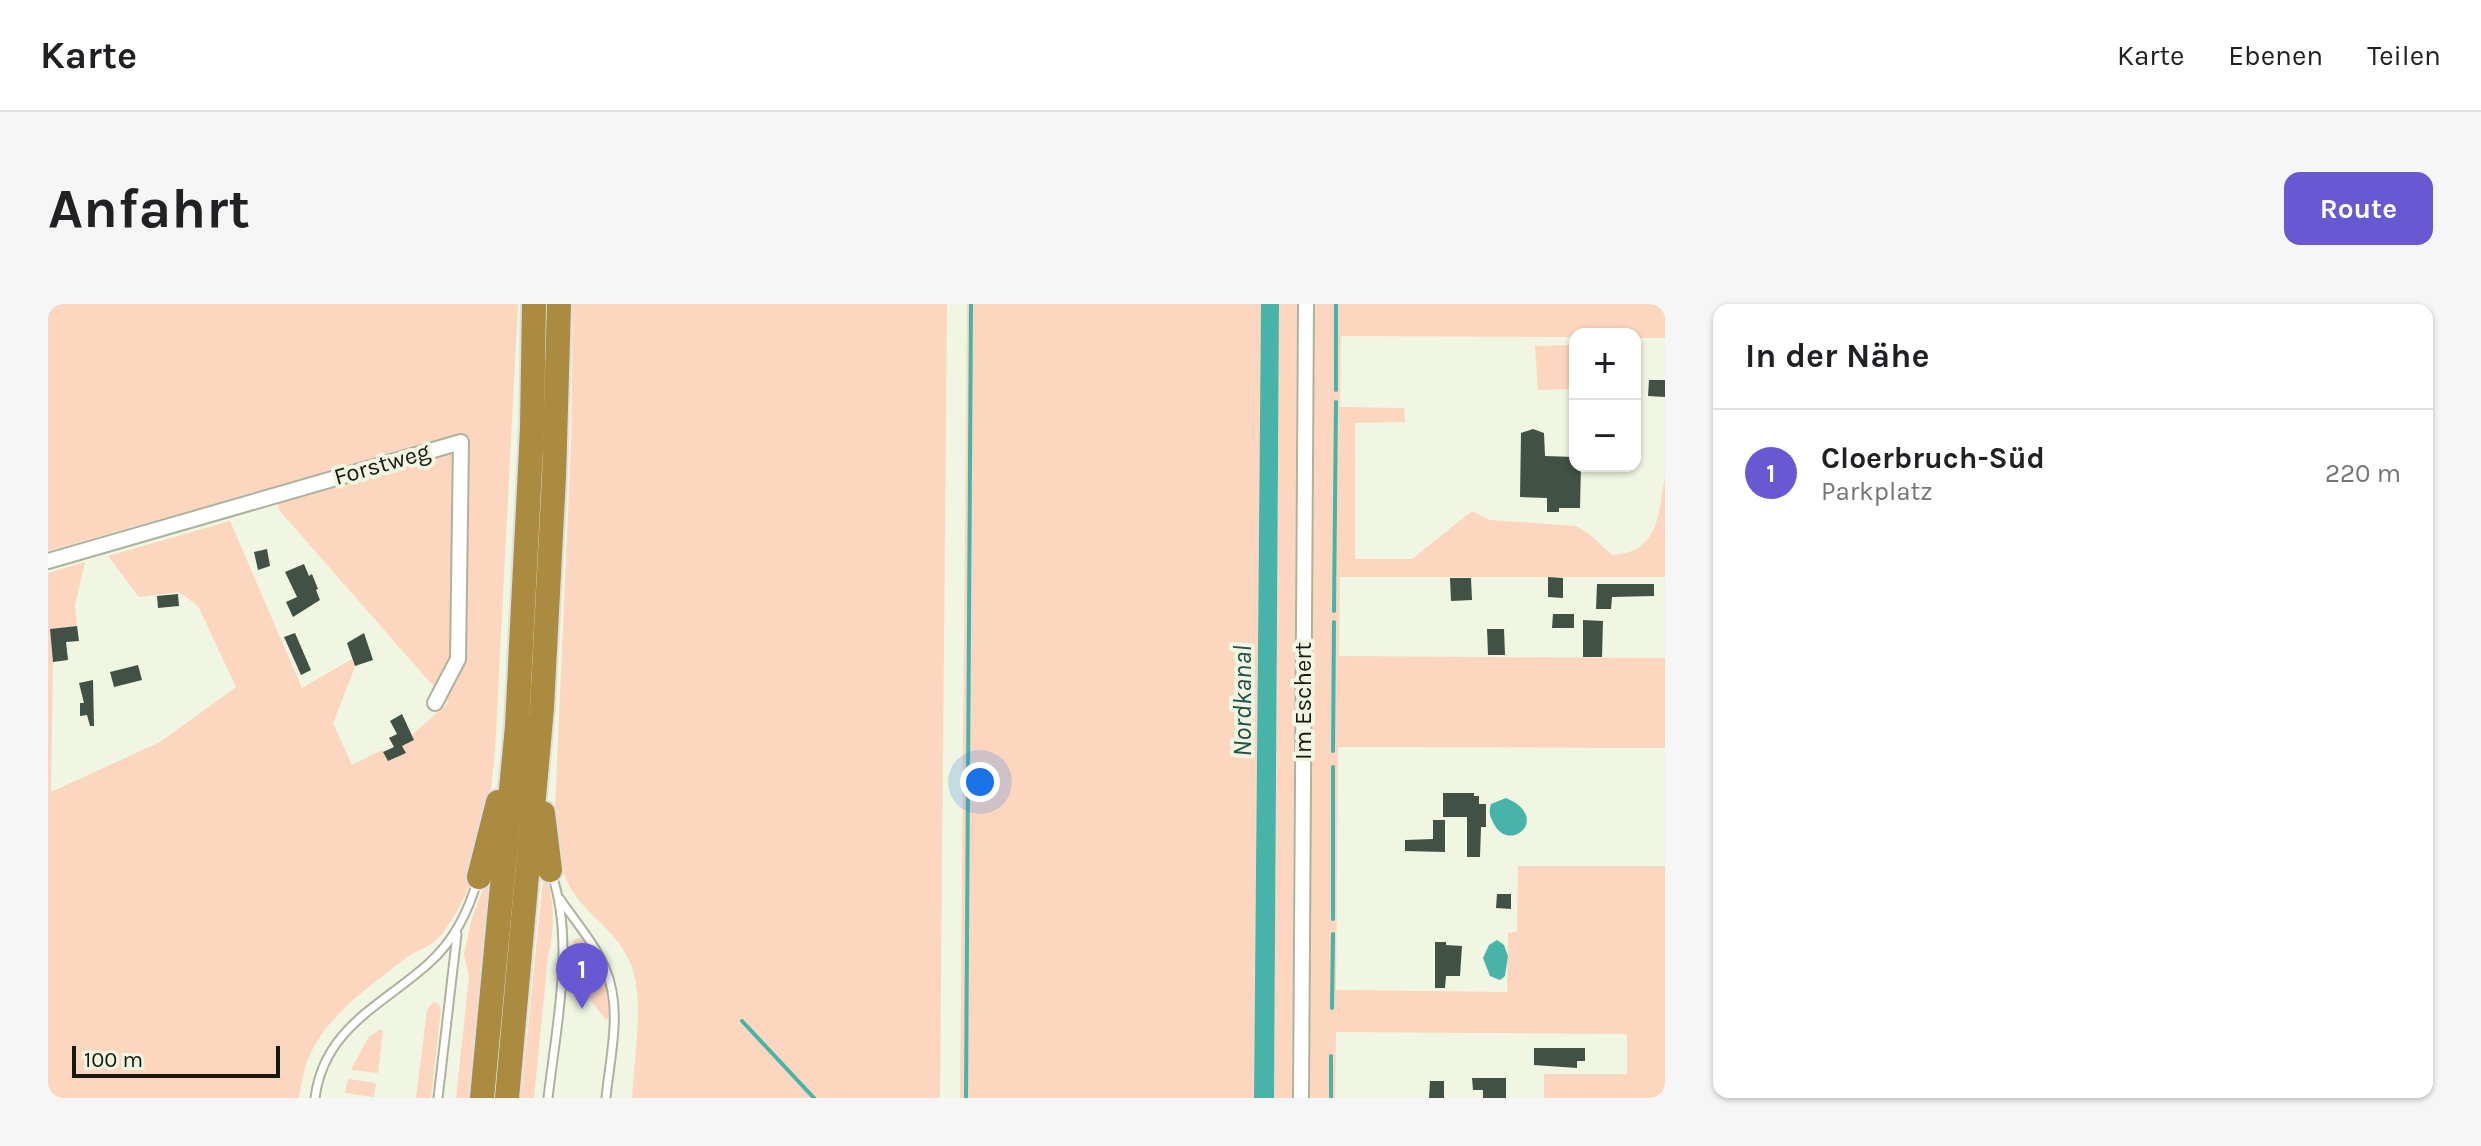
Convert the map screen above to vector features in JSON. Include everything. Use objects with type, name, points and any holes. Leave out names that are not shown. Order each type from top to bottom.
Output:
[{"type":"highway","points":[[482,1098],[517,726],[532,428],[534,304]]},
{"type":"highway","points":[[507,1098],[542,708],[556,446],[559,304]]},
{"type":"highway","points":[[542,708],[542,802],[550,870]]},
{"type":"highway","points":[[479,877],[517,726]]},
{"type":"street","name":"Im Eschert","points":[[1301,1098],[1306,304]]},
{"type":"street","name":"Forstweg","points":[[48,561],[461,442],[458,659],[435,703]]},
{"type":"lane","points":[[548,1098],[564,951],[560,899],[550,870]]},
{"type":"lane","points":[[315,1098],[323,1066],[333,1046],[352,1025],[429,964],[457,932],[479,877]]},
{"type":"lane","points":[[560,899],[605,966],[612,987],[615,1009],[606,1098]]},
{"type":"lane","points":[[438,1098],[457,932]]},
{"type":"shaded area","points":[[48,304],[518,304],[495,751],[486,823],[475,871],[455,915],[441,935],[361,993],[321,1035],[305,1068],[299,1098],[48,1098],[48,573],[85,562],[75,605],[77,625],[50,629],[53,662],[51,792],[160,742],[236,687],[198,606],[179,592],[139,597],[108,556],[230,521],[302,688],[352,659],[355,667],[333,723],[352,765],[382,750],[388,761],[405,753],[402,746],[414,740],[412,735],[448,703],[279,510],[274,487],[48,551]]},
{"type":"shaded area","points":[[573,304],[947,304],[940,1098],[632,1098],[638,1019],[634,974],[617,940],[583,905],[566,880],[554,831],[571,445]]},
{"type":"shaded area","points":[[967,304],[1261,304],[1254,1098],[960,1098]]},
{"type":"shaded area","points":[[1279,304],[1297,304],[1292,1098],[1274,1098]]},
{"type":"shaded area","points":[[1312,304],[1665,304],[1665,338],[1641,338],[1641,328],[1569,328],[1569,337],[1341,336],[1340,407],[1404,408],[1405,422],[1355,423],[1355,559],[1412,559],[1472,511],[1490,520],[1576,526],[1612,555],[1628,553],[1640,547],[1654,529],[1665,477],[1665,577],[1340,577],[1339,656],[1665,658],[1665,748],[1338,747],[1336,990],[1507,992],[1508,933],[1517,932],[1518,866],[1665,866],[1665,1098],[1544,1098],[1544,1074],[1627,1074],[1627,1034],[1336,1032],[1335,1098],[1307,1098]]},
{"type":"shaded area","points":[[1569,345],[1569,389],[1538,390],[1535,346]]},
{"type":"shaded area","points":[[544,870],[552,903],[552,935],[534,1098],[521,1098]]},
{"type":"shaded area","points":[[486,881],[489,883],[468,1098],[456,1098],[469,977],[464,954],[472,918]]},
{"type":"shaded area","points":[[580,938],[606,982],[609,1017],[606,1020],[571,974],[574,940]]},
{"type":"shaded area","points":[[433,1002],[438,1003],[441,1009],[431,1098],[416,1098],[427,1010]]},
{"type":"shaded area","points":[[380,1029],[383,1031],[378,1073],[351,1070],[368,1038]]},
{"type":"shaded area","points":[[348,1079],[376,1083],[374,1097],[345,1093]]},
{"type":"water","points":[[1261,304],[1279,304],[1274,1098],[1254,1098]]},
{"type":"water","points":[[1506,798],[1520,806],[1526,815],[1523,830],[1516,835],[1500,832],[1490,815],[1491,804]]},
{"type":"water","points":[[1497,940],[1504,945],[1508,956],[1505,976],[1500,980],[1490,976],[1483,958],[1489,945]]},
{"type":"building","points":[[1649,380],[1665,380],[1665,397],[1648,396]]},
{"type":"building","points":[[1533,429],[1544,433],[1545,456],[1569,457],[1569,472],[1581,472],[1580,508],[1559,508],[1559,512],[1547,512],[1547,498],[1520,497],[1521,433]]},
{"type":"building","points":[[267,549],[270,566],[258,570],[254,552]]},
{"type":"building","points":[[304,564],[309,576],[312,574],[320,600],[293,617],[286,602],[297,597],[285,572]]},
{"type":"building","points":[[1548,577],[1563,578],[1563,598],[1548,597]]},
{"type":"building","points":[[1450,578],[1471,578],[1472,600],[1451,601]]},
{"type":"building","points":[[1597,584],[1654,584],[1654,596],[1612,597],[1611,609],[1596,609]]},
{"type":"building","points":[[178,594],[179,606],[158,608],[157,596]]},
{"type":"building","points":[[1553,614],[1574,614],[1574,628],[1552,628]]},
{"type":"building","points":[[1583,620],[1603,621],[1602,657],[1583,657]]},
{"type":"building","points":[[77,626],[79,641],[66,642],[68,660],[53,662],[50,629]]},
{"type":"building","points":[[1487,629],[1504,629],[1505,655],[1488,655]]},
{"type":"building","points":[[295,633],[311,670],[301,675],[284,637]]},
{"type":"building","points":[[364,633],[373,660],[355,666],[347,643]]},
{"type":"building","points":[[138,665],[142,680],[114,687],[110,672]]},
{"type":"building","points":[[93,680],[94,726],[90,726],[87,715],[80,716],[80,703],[84,703],[79,683]]},
{"type":"building","points":[[402,714],[414,740],[402,746],[406,753],[388,761],[383,752],[394,747],[389,738],[397,734],[390,721]]},
{"type":"building","points":[[1443,793],[1474,793],[1474,796],[1479,796],[1479,804],[1486,804],[1486,827],[1481,827],[1480,857],[1467,857],[1467,817],[1443,817]]},
{"type":"building","points":[[1433,820],[1445,820],[1445,852],[1405,851],[1405,840],[1433,839]]},
{"type":"building","points":[[1497,894],[1511,894],[1511,909],[1496,908]]},
{"type":"building","points":[[1435,942],[1462,946],[1460,976],[1446,976],[1445,988],[1435,988]]},
{"type":"building","points":[[1534,1048],[1585,1048],[1585,1061],[1577,1061],[1577,1068],[1534,1065]]},
{"type":"building","points":[[1472,1078],[1506,1078],[1506,1098],[1483,1098],[1483,1090],[1473,1090]]},
{"type":"building","points":[[1430,1081],[1444,1081],[1444,1098],[1429,1098]]},
{"type":"waterway","points":[[966,1098],[971,304]]},
{"type":"waterway","points":[[1336,304],[1336,390]]},
{"type":"waterway","points":[[1334,611],[1336,402]]},
{"type":"waterway","points":[[1333,751],[1334,622]]},
{"type":"waterway","points":[[1333,767],[1333,919]]},
{"type":"waterway","points":[[1332,1008],[1333,934]]},
{"type":"waterway","points":[[742,1021],[814,1098]]},
{"type":"waterway","points":[[1331,1056],[1331,1098]]},
{"type":"place","name":"Cloerbruch-Süd","points":[[582,1009]]},
{"type":"water label","name":"Nordkanal","points":[[1242,701]]}]
